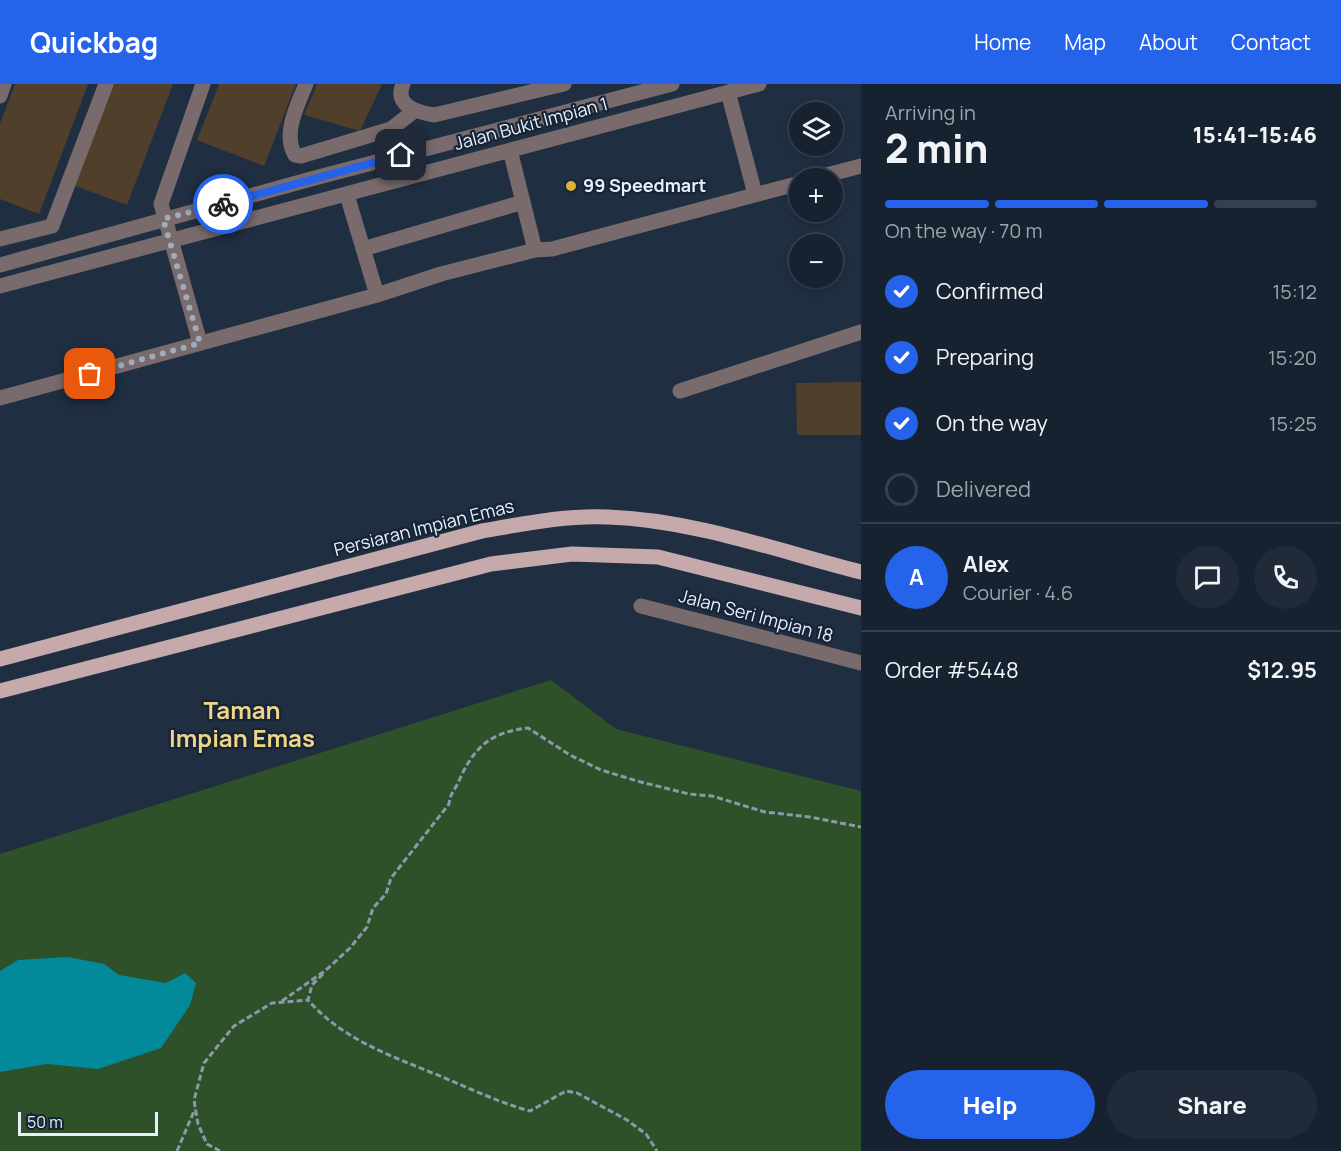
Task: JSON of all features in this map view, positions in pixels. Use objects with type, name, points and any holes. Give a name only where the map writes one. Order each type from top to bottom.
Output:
[{"type":"main road","name":"Persiaran Impian Emas","points":[[0,659],[482,531],[555,519],[607,516],[665,522],[861,572]]},
{"type":"main road","points":[[0,691],[491,564],[572,554],[658,557],[861,608]]},
{"type":"street","points":[[0,96],[4,84]]},
{"type":"street","points":[[0,239],[52,226],[106,84]]},
{"type":"street","points":[[200,343],[160,204],[204,84]]},
{"type":"street","points":[[306,84],[292,120],[290,147],[295,154],[301,156],[391,129],[414,111]]},
{"type":"street","points":[[403,84],[400,91],[405,104],[414,111],[434,115],[564,84]]},
{"type":"street","name":"Jalan Bukit Impian 1","points":[[0,265],[163,219],[672,84]]},
{"type":"street","name":"Jalan Bukit Impian 1","points":[[0,286],[759,84]]},
{"type":"street","points":[[728,92],[755,194]]},
{"type":"street","points":[[510,150],[535,250]]},
{"type":"street","points":[[843,171],[861,166]]},
{"type":"street","points":[[0,398],[377,295],[441,274],[535,250],[552,249],[789,186]]},
{"type":"street","points":[[347,195],[377,295]]},
{"type":"street","points":[[363,249],[523,202]]},
{"type":"street","points":[[680,391],[861,332]]},
{"type":"street","name":"Jalan Seri Impian 18","points":[[641,606],[861,663]]},
{"type":"path","points":[[308,1000],[312,985],[367,927],[373,908],[386,894],[391,879],[449,804],[450,793],[458,783],[460,772],[487,740],[509,730],[528,728],[570,755],[602,770],[637,781],[712,796],[765,812],[810,817],[861,827]]},
{"type":"path","points":[[282,1001],[326,970]]},
{"type":"path","points":[[220,1151],[207,1144],[198,1124],[195,1108],[197,1083],[204,1063],[234,1026],[272,1004],[282,1001],[308,1000],[336,1025],[374,1050],[504,1103],[531,1111],[566,1091],[577,1093],[627,1119],[646,1134],[657,1151]]},
{"type":"path","points":[[177,1151],[195,1108]]},
{"type":"green space","points":[[551,680],[616,729],[861,791],[861,1151],[0,1151],[0,854]]},
{"type":"water","points":[[68,957],[104,964],[119,975],[166,983],[185,973],[196,983],[190,1005],[161,1048],[98,1069],[47,1064],[0,1072],[0,971],[18,960]]},
{"type":"building","points":[[15,84],[88,84],[39,214],[0,199],[0,124]]},
{"type":"building","points":[[109,84],[173,84],[127,205],[70,184]]},
{"type":"building","points":[[219,84],[296,84],[264,166],[197,140]]},
{"type":"building","points":[[317,84],[382,84],[360,131],[304,115]]},
{"type":"building","points":[[861,382],[861,435],[797,435],[796,383]]},
{"type":"way so far","points":[[90,374],[200,343],[163,219],[223,204]]},
{"type":"place","name":"99 Speedmart","points":[[571,186]]},
{"type":"district","name":"Taman Impian Emas","points":[[242,725]]},
{"type":"route","points":[[223,204],[401,155]]}]
